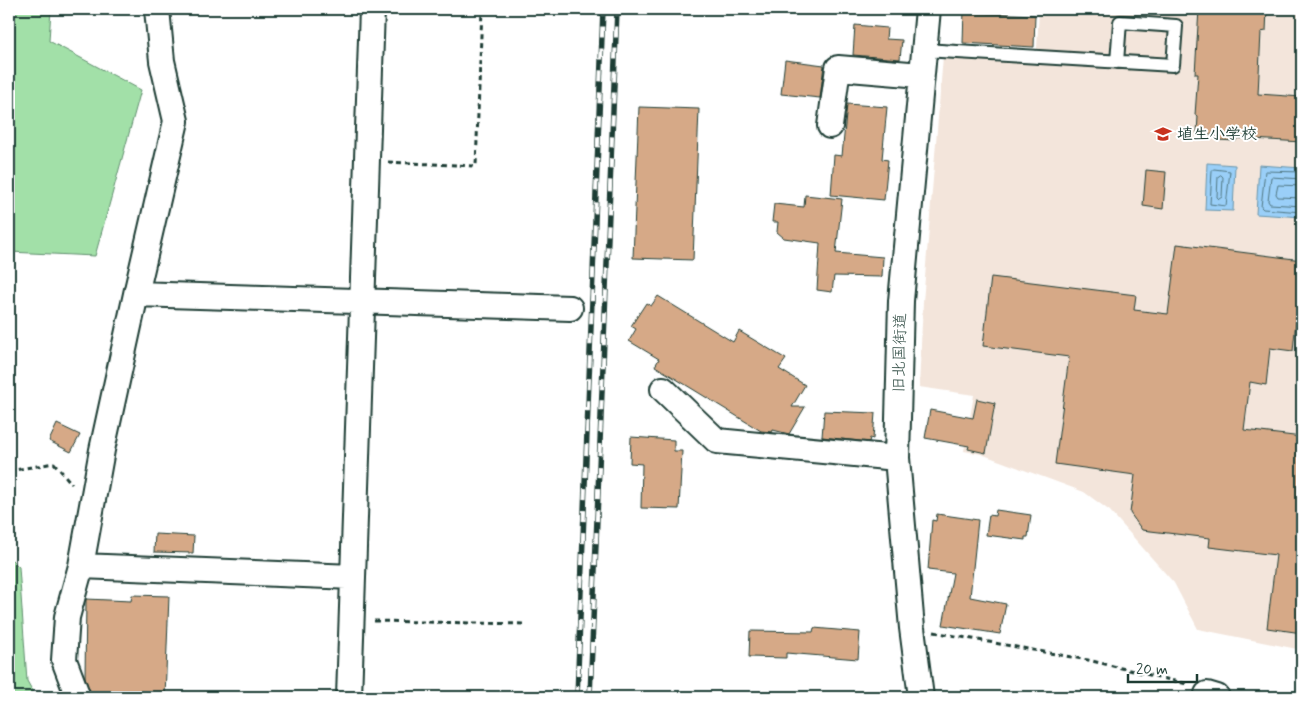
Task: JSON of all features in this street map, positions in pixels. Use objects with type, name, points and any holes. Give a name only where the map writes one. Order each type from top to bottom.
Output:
[{"type":"street","points":[[78,697],[64,660],[67,617],[81,566],[102,450],[176,121],[162,61],[157,9]]},
{"type":"street","points":[[349,697],[372,9]]},
{"type":"street","name":"旧北国街道","points":[[921,697],[912,628],[898,458],[901,301],[928,9]]},
{"type":"street","points":[[830,126],[838,68],[922,75]]},
{"type":"street","points":[[136,294],[570,308]]},
{"type":"street","points":[[663,390],[717,441],[898,458]]},
{"type":"street","points":[[81,566],[353,576]]},
{"type":"lane","points":[[924,50],[1173,66],[1176,26],[1120,22],[1117,62]]},
{"type":"path","points":[[368,161],[476,166],[482,9]]},
{"type":"path","points":[[9,471],[54,463],[72,483],[71,492]]},
{"type":"path","points":[[351,621],[525,624]]},
{"type":"path","points":[[912,628],[1088,660],[1198,687],[1212,696]]},
{"type":"shaded area","points":[[1039,9],[1302,9],[1302,650],[1198,629],[1174,583],[1110,511],[1084,492],[981,454],[964,451],[974,395],[919,387],[923,302],[944,44],[1037,49]]},
{"type":"green space","points":[[9,9],[51,9],[49,41],[141,90],[95,256],[9,252]]},
{"type":"green space","points":[[9,557],[19,567],[27,681],[36,697],[9,697]]},
{"type":"water","points":[[1207,163],[1235,165],[1233,211],[1205,210]]},
{"type":"water","points":[[1259,165],[1302,168],[1302,217],[1256,214]]},
{"type":"building","points":[[964,9],[987,10],[987,13],[1035,15],[1034,47],[963,43]]},
{"type":"building","points":[[1199,9],[1267,9],[1266,31],[1261,32],[1258,94],[1302,97],[1302,142],[1236,138],[1236,141],[1217,140],[1217,135],[1197,134],[1198,116],[1195,115],[1198,74],[1195,74]]},
{"type":"building","points":[[855,25],[887,28],[886,39],[902,40],[900,59],[853,55]]},
{"type":"building","points":[[785,60],[824,65],[820,98],[781,94]]},
{"type":"building","points":[[847,104],[887,107],[882,159],[888,160],[884,200],[831,195],[834,155],[842,156]]},
{"type":"building","points":[[639,107],[699,109],[693,260],[633,258]]},
{"type":"building","points":[[1146,170],[1166,172],[1163,209],[1143,206]]},
{"type":"building","points":[[805,195],[842,199],[836,253],[883,257],[882,277],[834,276],[832,292],[817,290],[820,243],[784,238],[777,232],[778,222],[772,222],[774,204],[804,207]]},
{"type":"building","points":[[1177,244],[1302,260],[1293,351],[1270,348],[1266,385],[1250,382],[1244,430],[1302,437],[1302,633],[1267,628],[1276,555],[1209,547],[1210,538],[1142,530],[1130,513],[1135,475],[1055,464],[1069,357],[983,346],[991,277],[1136,295],[1134,310],[1168,314]]},
{"type":"building","points":[[658,296],[733,342],[739,331],[786,359],[779,369],[805,385],[792,407],[805,407],[789,434],[773,430],[772,432],[761,431],[655,366],[659,359],[629,341],[636,329],[631,326],[646,303],[651,306]]},
{"type":"building","points":[[977,399],[995,403],[986,453],[968,449],[969,446],[925,438],[930,410],[973,418]]},
{"type":"building","points":[[824,411],[875,413],[873,439],[870,438],[869,442],[822,437]]},
{"type":"building","points":[[57,424],[80,435],[71,452],[49,441]]},
{"type":"building","points":[[631,437],[674,440],[674,451],[682,451],[679,509],[641,508],[642,464],[630,463]]},
{"type":"building","points":[[996,510],[1031,515],[1028,537],[1025,537],[1025,540],[986,535],[989,515],[995,516]]},
{"type":"building","points":[[937,514],[978,520],[970,597],[1006,604],[1000,634],[943,625],[953,573],[928,570],[932,520],[936,521]]},
{"type":"building","points":[[155,534],[194,536],[193,553],[154,552]]},
{"type":"building","points":[[132,595],[169,596],[165,697],[91,697],[85,677],[86,599],[131,601]]},
{"type":"building","points":[[814,628],[860,632],[858,659],[786,653],[786,658],[749,657],[750,631],[813,632]]},
{"type":"railway","points":[[577,697],[603,9]]},
{"type":"railway","points":[[590,697],[617,9]]},
{"type":"place","name":"埴生小学校","points":[[1163,134]]}]
